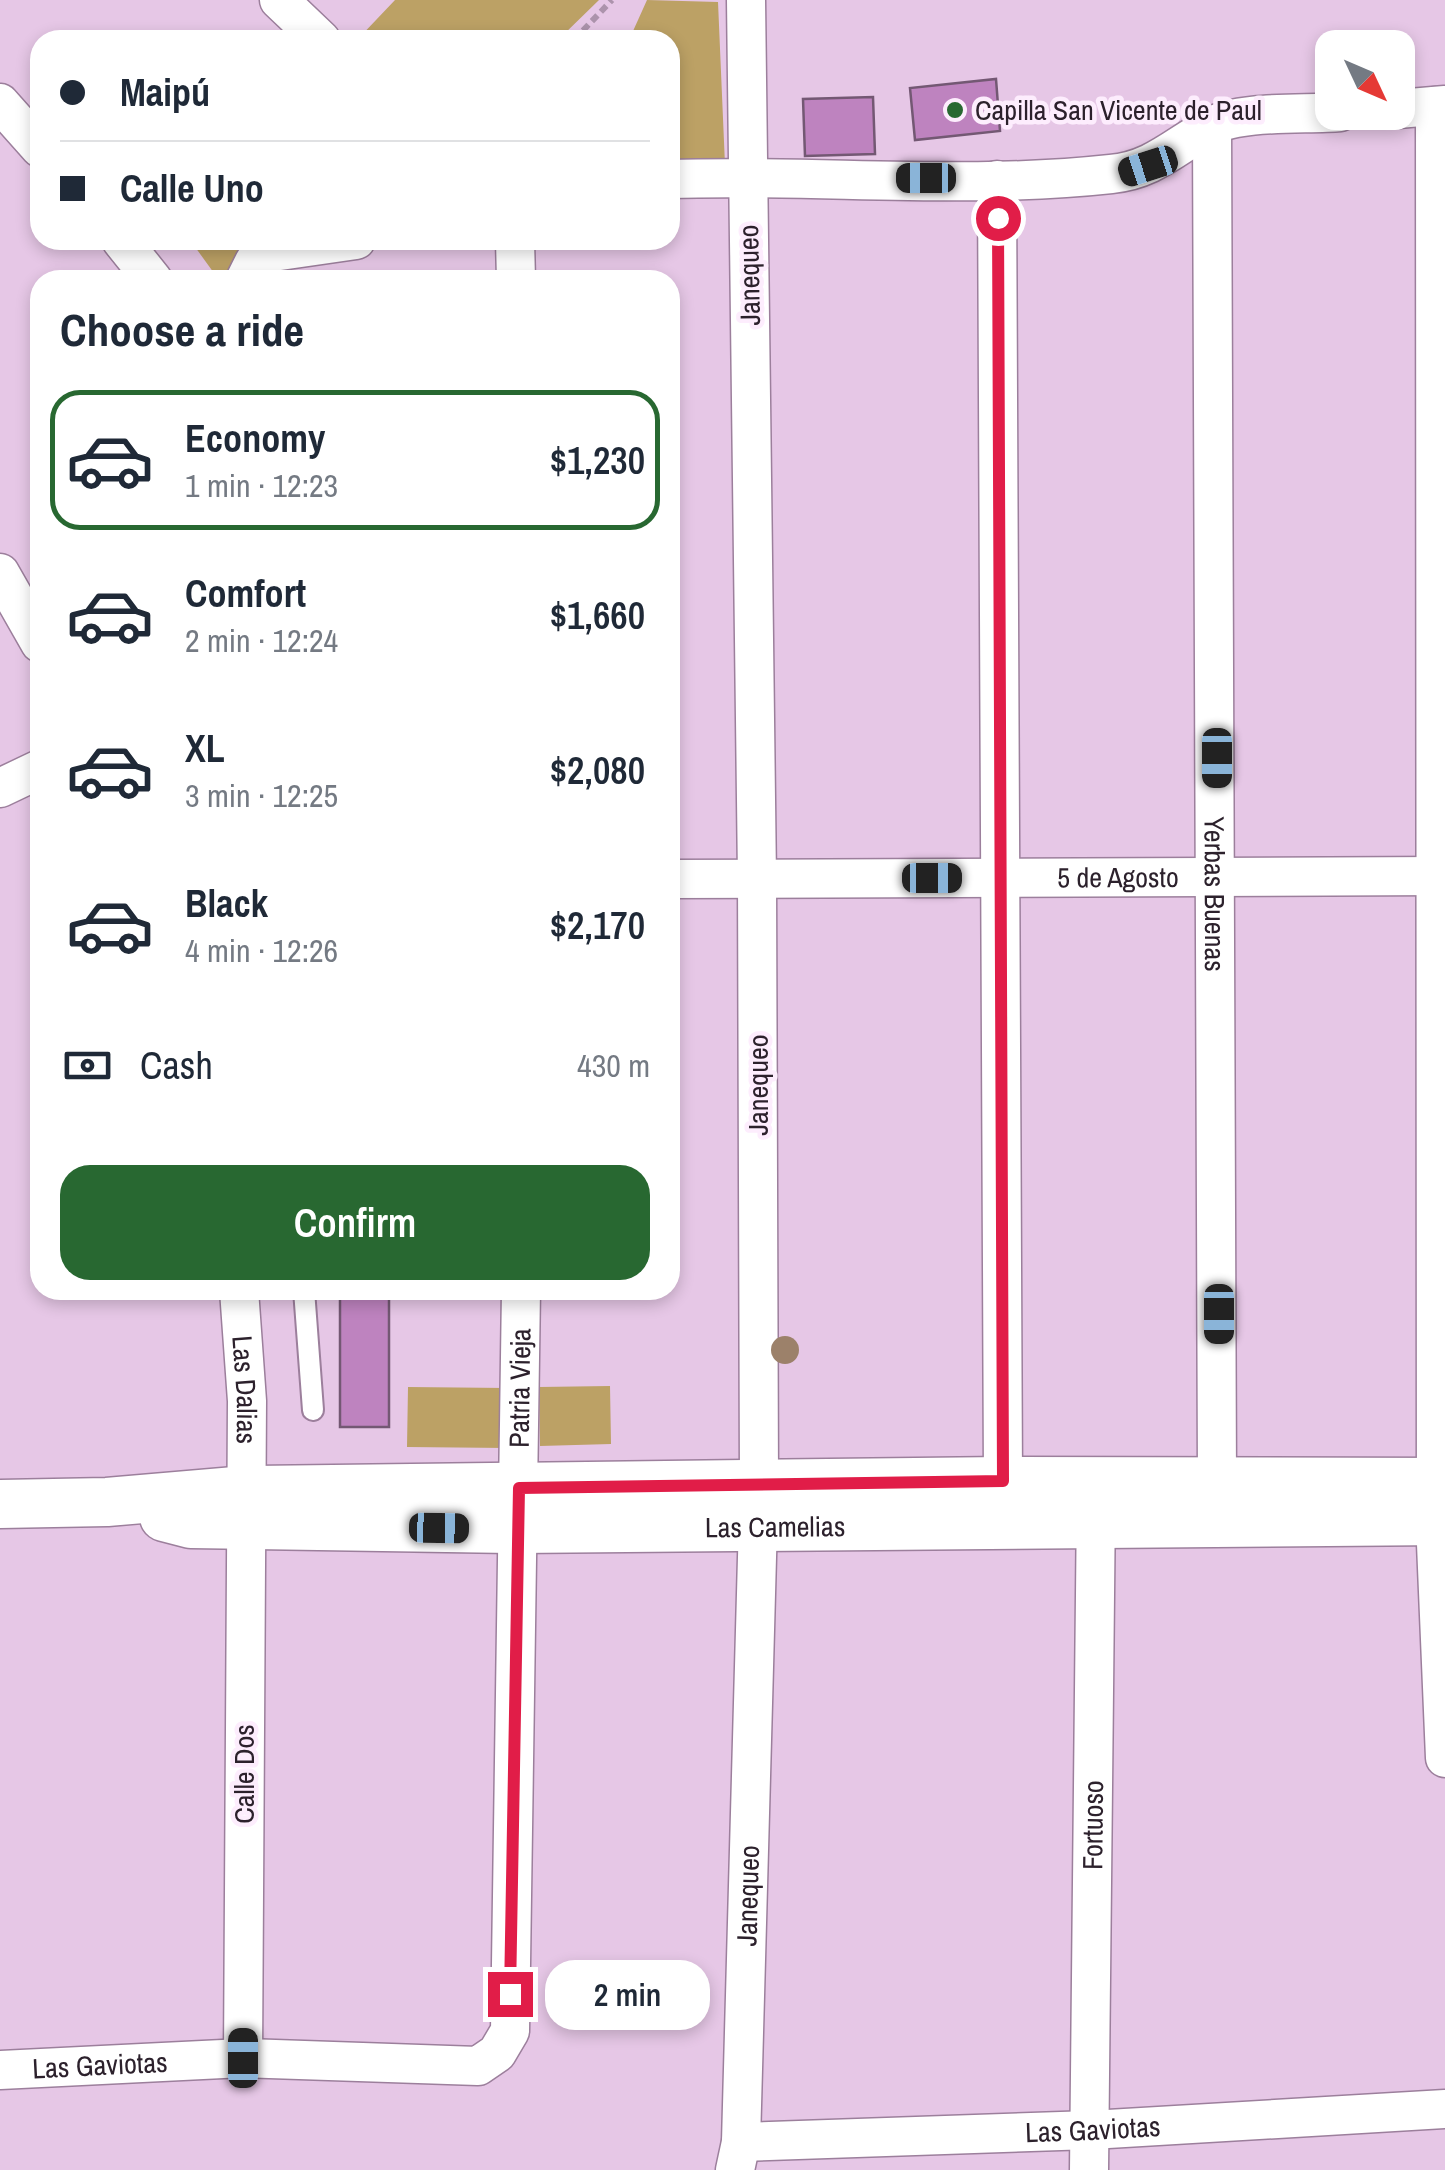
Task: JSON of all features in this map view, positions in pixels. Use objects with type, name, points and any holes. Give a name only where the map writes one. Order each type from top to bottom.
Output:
[{"type":"street","points":[[279,0],[310,30]]},
{"type":"street","name":"Janequeo","points":[[738,2156],[758,1505],[758,879],[746,0]]},
{"type":"street","points":[[0,103],[30,137]]},
{"type":"street","points":[[1415,108],[1440,106],[1440,1502],[1445,1758]]},
{"type":"street","points":[[680,179],[997,180],[1128,172],[1170,156],[1212,126],[1230,120],[1315,114]]},
{"type":"street","name":"Yerbas Buenas","points":[[1212,126],[1218,877],[1217,1482]]},
{"type":"street","points":[[997,180],[1003,1481]]},
{"type":"street","points":[[129,250],[145,270]]},
{"type":"street","points":[[250,270],[266,253],[287,250]]},
{"type":"street","points":[[0,573],[30,626]]},
{"type":"street","points":[[0,788],[30,773]]},
{"type":"street","name":"5 de Agosto","points":[[680,880],[1442,876]]},
{"type":"street","name":"Las Dalias","points":[[240,1300],[248,1401],[246,1508]]},
{"type":"street","name":"Patria Vieja","points":[[497,2054],[510,2031],[521,1300]]},
{"type":"street","name":"Las Camelias","points":[[758,1505],[1003,1481],[1096,1504],[1217,1482],[1440,1502]]},
{"type":"street","name":"Las Camelias","points":[[0,1504],[107,1502],[192,1524],[246,1508],[1440,1502]]},
{"type":"street","name":"Fortuoso","points":[[1090,2170],[1096,1504]]},
{"type":"street","name":"Calle Dos","points":[[243,2058],[246,1508]]},
{"type":"street","name":"Las Gaviotas","points":[[0,2070],[243,2058],[478,2066],[497,2054]]},
{"type":"street","name":"Las Gaviotas","points":[[738,2156],[1445,2109]]},
{"type":"lane","points":[[305,1300],[314,1410]]},
{"type":"path","points":[[584,30],[612,0]]},
{"type":"shaded area","points":[[395,0],[599,0],[568,30],[366,30]]},
{"type":"shaded area","points":[[647,0],[718,2],[725,165],[680,165],[680,30],[634,30]]},
{"type":"shaded area","points":[[197,250],[267,250],[241,270],[212,270]]},
{"type":"shaded area","points":[[610,1386],[611,1444],[540,1446],[539,1387]]},
{"type":"shaded area","points":[[408,1387],[507,1388],[507,1448],[407,1447]]},
{"type":"building","name":"Capilla San Vicente de Paul","points":[[996,79],[1000,131],[915,140],[910,88]]},
{"type":"building","points":[[873,97],[875,154],[805,156],[803,99]]},
{"type":"building","points":[[340,1300],[389,1300],[389,1427],[340,1427]]},
{"type":"place","name":"Capilla San Vicente de Paul","points":[[955,110]]},
{"type":"route","points":[[510,1994],[519,1488],[1003,1481],[998,218]]}]
